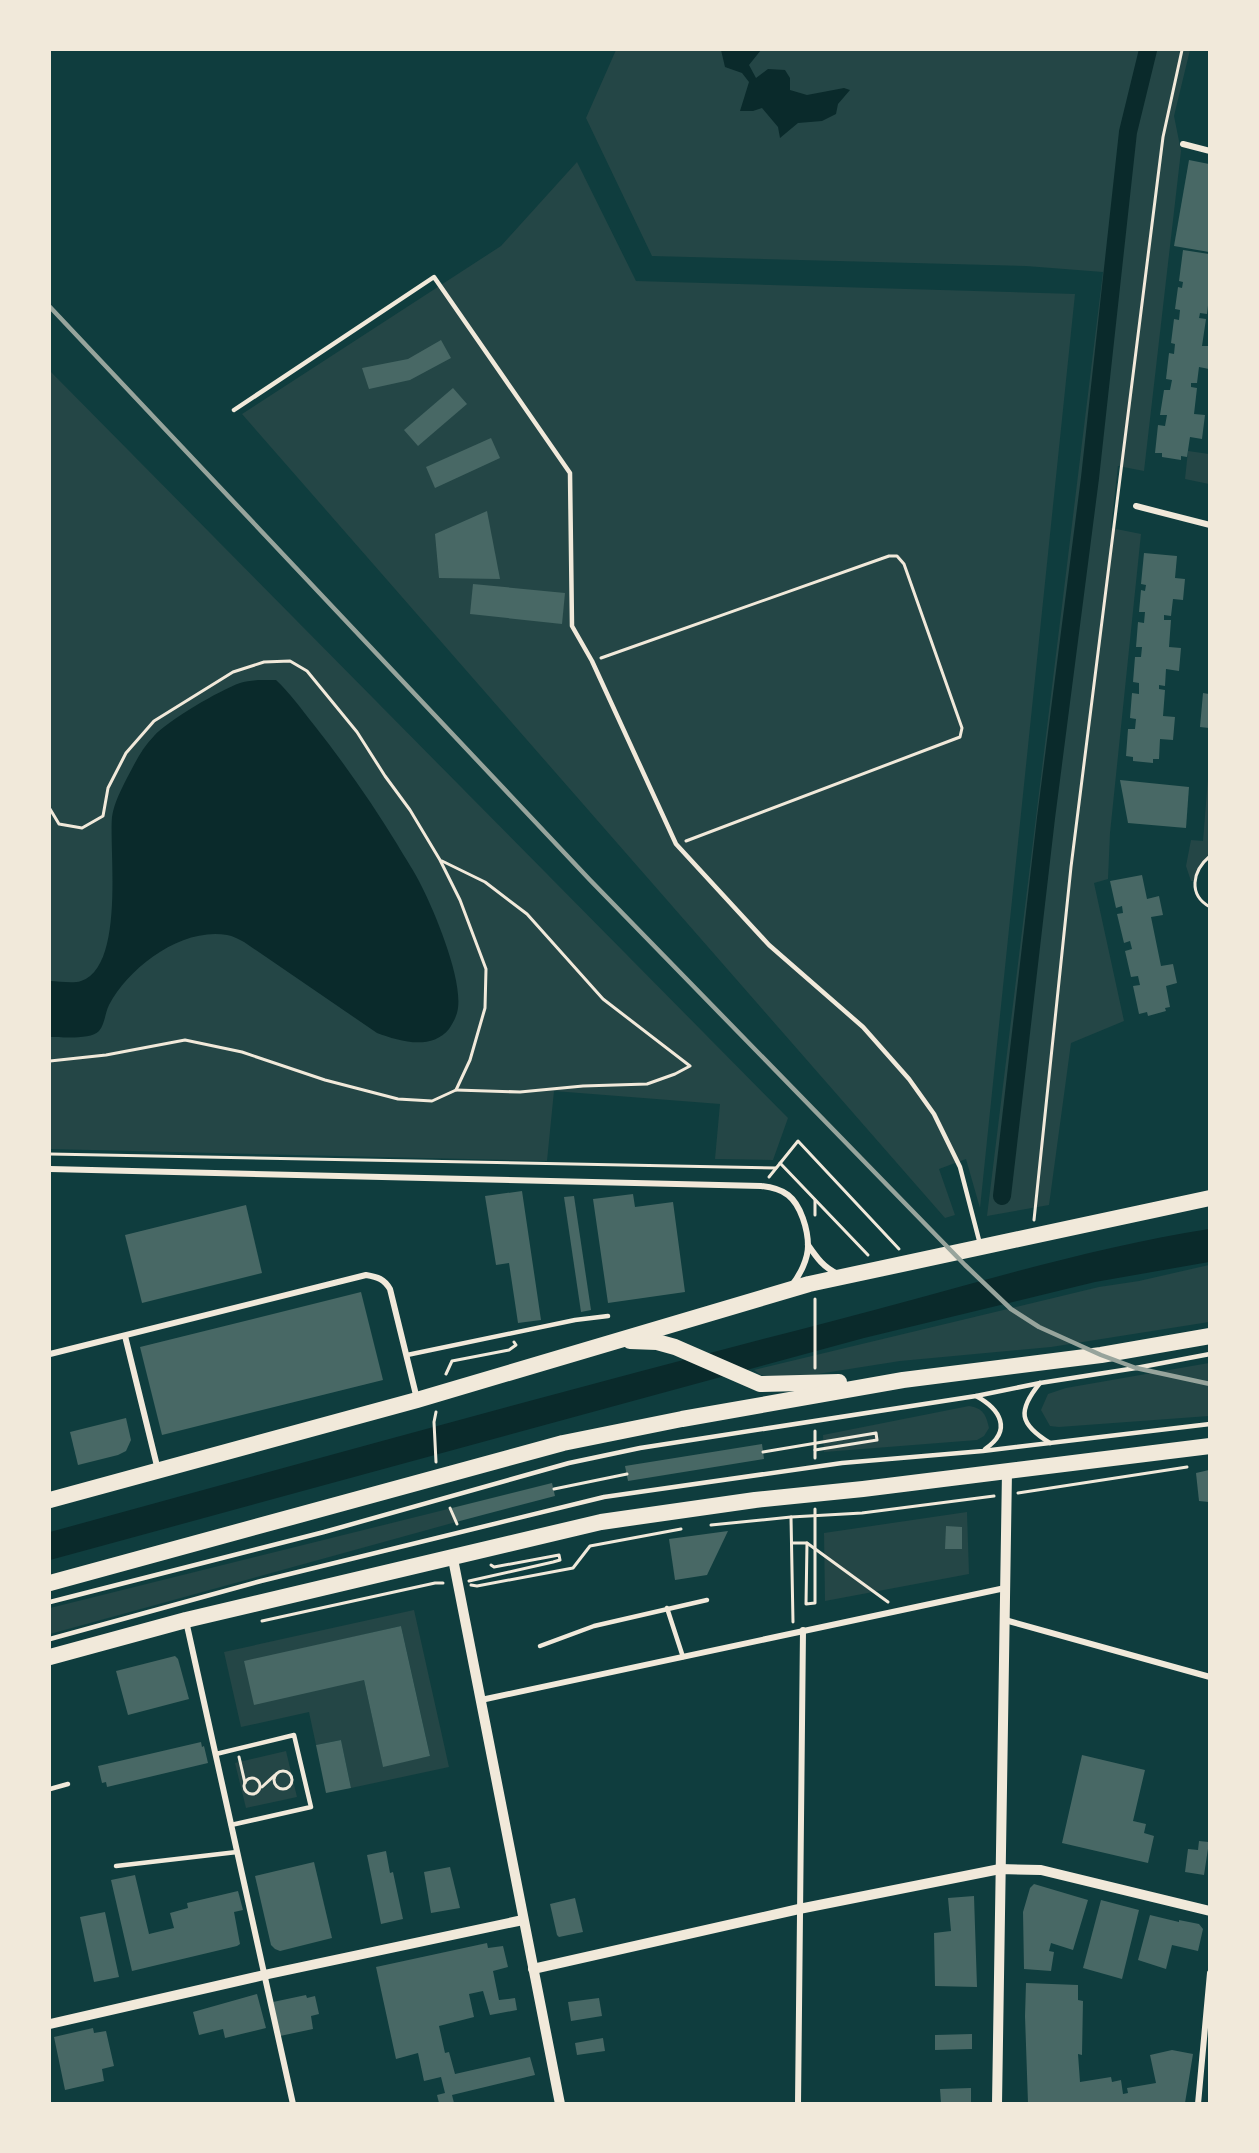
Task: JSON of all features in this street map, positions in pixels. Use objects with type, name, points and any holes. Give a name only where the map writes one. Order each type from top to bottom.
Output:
[{"type":"highway","points":[[50,1500],[417,1400],[788,1290],[1209,1198]]},
{"type":"highway","points":[[50,1583],[563,1443],[682,1419],[903,1380],[1101,1355],[1209,1336]]},
{"type":"highway","points":[[614,1341],[657,1342],[675,1347],[760,1384],[903,1380]]},
{"type":"highway","points":[[50,1657],[186,1620],[453,1559],[601,1522],[790,1496],[1209,1446]]},
{"type":"street","points":[[1184,144],[1209,151]]},
{"type":"street","points":[[1136,506],[1209,525]]},
{"type":"street","points":[[50,1169],[761,1186],[788,1194],[802,1215],[808,1245],[801,1271],[788,1290]]},
{"type":"street","points":[[808,1245],[825,1266],[844,1276]]},
{"type":"street","points":[[50,1354],[366,1275],[378,1277],[386,1282],[390,1289],[417,1400]]},
{"type":"street","points":[[125,1336],[158,1470]]},
{"type":"street","points":[[997,2103],[1007,1471]]},
{"type":"street","points":[[453,1559],[560,2103]]},
{"type":"street","points":[[481,1700],[1005,1588]]},
{"type":"street","points":[[186,1620],[294,2103]]},
{"type":"street","points":[[1005,1620],[1209,1677]]},
{"type":"street","points":[[798,2103],[803,1630]]},
{"type":"street","points":[[533,1969],[799,1909],[1000,1869],[1041,1870],[1209,1911]]},
{"type":"street","points":[[50,2024],[264,1975],[523,1920]]},
{"type":"street","points":[[1198,2103],[1209,1974]]},
{"type":"lane","points":[[234,410],[434,277],[570,473],[572,626],[592,661],[676,844],[769,945],[863,1027],[909,1079],[934,1114],[960,1167],[981,1247]]},
{"type":"lane","points":[[407,1355],[552,1324],[608,1316]]},
{"type":"lane","points":[[50,1602],[324,1532],[569,1463],[640,1448],[976,1396],[1209,1354]]},
{"type":"lane","points":[[1040,1383],[1029,1396],[1024,1407],[1028,1426],[1035,1434],[1050,1443]]},
{"type":"lane","points":[[976,1396],[997,1411],[1001,1420],[1000,1432],[995,1443],[983,1451]]},
{"type":"lane","points":[[50,1639],[261,1581],[604,1497],[843,1463],[983,1451],[1209,1424]]},
{"type":"lane","points":[[540,1646],[594,1626],[707,1600]]},
{"type":"lane","points":[[667,1608],[683,1657]]},
{"type":"lane","points":[[216,1754],[294,1735],[308,1793],[310,1806],[231,1825]]},
{"type":"lane","points":[[50,1789],[68,1784]]},
{"type":"lane","points":[[116,1866],[237,1852]]},
{"type":"path","points":[[1034,1223],[1071,867],[1160,160],[1182,50]]},
{"type":"path","points":[[592,661],[889,556],[897,556],[904,564],[962,728],[960,737],[676,844]]},
{"type":"path","points":[[50,809],[59,824],[82,828],[103,816],[108,788],[126,753],[154,720],[233,672],[264,662],[290,661],[307,671],[357,732],[441,860],[460,900],[486,969],[485,1008],[470,1060],[456,1090]]},
{"type":"path","points":[[1209,856],[1200,865],[1194,880],[1194,890],[1199,899],[1209,907]]},
{"type":"path","points":[[50,1061],[106,1055],[184,1040],[242,1052],[325,1080],[398,1099],[432,1101],[456,1090],[520,1092],[583,1086],[647,1084],[690,1066],[603,999],[527,914],[485,882],[441,860]]},
{"type":"path","points":[[761,1186],[798,1141],[899,1250]]},
{"type":"path","points":[[50,1154],[776,1168]]},
{"type":"path","points":[[780,1163],[869,1256]]},
{"type":"path","points":[[763,1452],[876,1433],[877,1440],[815,1450]]},
{"type":"path","points":[[709,1525],[862,1513],[1007,1495],[1188,1467]]},
{"type":"path","points":[[554,1490],[627,1474]]},
{"type":"path","points":[[790,1496],[793,1633]]},
{"type":"path","points":[[258,1622],[435,1583],[477,1586],[573,1568],[590,1546],[687,1528]]},
{"type":"path","points":[[792,1543],[807,1543],[899,1610]]},
{"type":"path","points":[[807,1543],[806,1604],[815,1603]]},
{"type":"path","points":[[458,1583],[560,1560],[559,1555],[494,1567]]},
{"type":"path","points":[[261,1788],[259,1781],[254,1778],[249,1779],[244,1785],[245,1791],[250,1794],[258,1793],[261,1788],[276,1774],[281,1771],[289,1773],[291,1780],[289,1786],[278,1787],[275,1782],[276,1774]]},
{"type":"shaded area","points":[[616,50],[1190,50],[1174,116],[1181,151],[1144,471],[1118,466],[1111,528],[1141,534],[1110,833],[1108,879],[1094,883],[1124,1021],[1071,1043],[1049,1205],[987,1216],[1103,272],[1026,266],[652,256],[586,118]]},
{"type":"shaded area","points":[[721,50],[761,50],[749,65],[756,78],[768,69],[785,70],[790,78],[790,90],[807,95],[844,88],[850,90],[838,104],[836,114],[822,121],[798,123],[780,138],[778,127],[762,108],[740,111],[749,82],[742,73],[725,67]]},
{"type":"shaded area","points":[[577,162],[636,281],[1075,294],[980,1208],[966,1159],[939,1169],[955,1215],[945,1218],[242,414],[501,246]]},
{"type":"shaded area","points":[[50,371],[788,1118],[773,1160],[715,1159],[720,1104],[554,1091],[547,1161],[50,1149]]},
{"type":"shaded area","points":[[1188,451],[1209,454],[1209,484],[1185,479]]},
{"type":"shaded area","points":[[276,680],[296,702],[357,783],[416,876],[441,930],[456,980],[458,1008],[452,1024],[442,1036],[424,1042],[405,1041],[377,1033],[244,942],[229,935],[210,934],[192,937],[175,944],[143,964],[118,991],[109,1005],[101,1028],[95,1034],[50,1037],[50,981],[81,981],[95,971],[104,954],[112,906],[112,817],[118,797],[139,756],[154,736],[182,714],[242,682]]},
{"type":"shaded area","points":[[1209,766],[1209,856],[1200,865],[1194,881],[1191,881],[1186,866],[1191,840],[1203,841]]},
{"type":"shaded area","points":[[1209,1229],[1209,1262],[1095,1282],[864,1338],[50,1560],[50,1532],[1018,1271],[1113,1247]]},
{"type":"shaded area","points":[[1209,1265],[1209,1322],[1051,1347],[900,1361],[805,1376],[782,1378],[761,1375],[754,1370],[1099,1287],[1139,1281]]},
{"type":"shaded area","points":[[1209,1363],[1209,1416],[1059,1427],[1050,1426],[1041,1410],[1048,1394],[1066,1388]]},
{"type":"shaded area","points":[[969,1406],[978,1408],[987,1419],[989,1428],[984,1436],[977,1440],[824,1452],[823,1435]]},
{"type":"shaded area","points":[[452,1508],[456,1522],[50,1634],[50,1608]]},
{"type":"shaded area","points":[[967,1512],[969,1574],[825,1601],[824,1533]]},
{"type":"shaded area","points":[[414,1610],[449,1767],[351,1788],[341,1740],[316,1745],[309,1712],[241,1727],[224,1652]],"holes":[[[401,1626],[430,1756],[383,1766],[364,1680],[244,1662]]]},
{"type":"shaded area","points":[[286,1751],[297,1797],[246,1808],[235,1763]]},
{"type":"building","points":[[1189,160],[1209,164],[1209,252],[1174,246]]},
{"type":"building","points":[[1183,250],[1209,254],[1207,314],[1200,313],[1199,318],[1206,319],[1202,346],[1209,346],[1209,369],[1199,367],[1197,383],[1191,383],[1191,387],[1197,388],[1194,414],[1205,415],[1202,439],[1190,437],[1187,457],[1181,456],[1181,460],[1162,457],[1162,453],[1155,453],[1158,425],[1165,426],[1167,415],[1160,415],[1164,390],[1170,390],[1172,380],[1166,379],[1169,353],[1174,354],[1175,344],[1171,343],[1174,319],[1179,320],[1180,310],[1175,309],[1178,287],[1182,288],[1183,282],[1179,281]]},
{"type":"building","points":[[441,340],[451,358],[410,380],[369,389],[362,368],[408,359]]},
{"type":"building","points":[[453,388],[467,404],[418,446],[404,430]]},
{"type":"building","points":[[491,438],[500,458],[435,488],[426,467]]},
{"type":"building","points":[[487,511],[500,579],[439,578],[435,534]]},
{"type":"building","points":[[1144,553],[1177,556],[1175,578],[1185,579],[1183,600],[1173,599],[1171,616],[1164,615],[1164,620],[1171,620],[1169,647],[1181,648],[1179,671],[1166,669],[1165,686],[1159,685],[1159,689],[1165,690],[1163,716],[1175,717],[1173,740],[1160,739],[1159,759],[1153,759],[1153,763],[1133,761],[1133,757],[1126,756],[1128,729],[1135,729],[1136,719],[1130,718],[1132,693],[1139,694],[1139,683],[1133,682],[1135,657],[1141,657],[1142,647],[1136,647],[1138,622],[1144,623],[1145,612],[1139,612],[1141,590],[1145,591],[1146,585],[1141,584]]},
{"type":"building","points":[[473,584],[565,593],[562,624],[470,614]]},
{"type":"building","points":[[1203,693],[1209,694],[1209,728],[1200,727]]},
{"type":"building","points":[[1120,780],[1189,787],[1186,828],[1128,823]]},
{"type":"building","points":[[1142,875],[1147,899],[1159,896],[1163,915],[1151,917],[1161,966],[1173,964],[1177,983],[1166,986],[1170,1007],[1165,1008],[1166,1011],[1148,1016],[1147,1012],[1139,1014],[1133,986],[1140,985],[1138,976],[1131,977],[1125,951],[1132,949],[1130,941],[1124,943],[1117,914],[1123,913],[1122,906],[1116,908],[1110,881]]},
{"type":"building","points":[[522,1191],[541,1320],[518,1323],[509,1263],[496,1265],[485,1196]]},
{"type":"building","points":[[633,1194],[635,1207],[673,1202],[685,1292],[608,1303],[593,1199]]},
{"type":"building","points":[[574,1196],[591,1310],[581,1312],[564,1197]]},
{"type":"building","points":[[246,1205],[262,1273],[142,1303],[125,1235]]},
{"type":"building","points":[[361,1292],[383,1380],[162,1435],[140,1347]]},
{"type":"building","points":[[126,1418],[131,1440],[126,1451],[78,1465],[70,1432]]},
{"type":"building","points":[[762,1444],[764,1459],[628,1481],[625,1466]]},
{"type":"building","points":[[1209,1470],[1209,1502],[1199,1501],[1196,1473]]},
{"type":"building","points":[[552,1483],[555,1496],[456,1522],[452,1508]]},
{"type":"building","points":[[946,1526],[962,1527],[962,1549],[945,1549]]},
{"type":"building","points":[[728,1531],[707,1575],[675,1580],[669,1539]]},
{"type":"building","points":[[401,1626],[430,1756],[383,1767],[364,1680],[254,1705],[244,1661]]},
{"type":"building","points":[[175,1656],[178,1659],[189,1699],[128,1715],[116,1671]]},
{"type":"building","points":[[341,1740],[351,1788],[326,1793],[316,1745]]},
{"type":"building","points":[[201,1742],[208,1763],[107,1787],[106,1782],[102,1783],[98,1766]]},
{"type":"building","points":[[1082,1755],[1145,1770],[1133,1821],[1146,1824],[1144,1833],[1154,1836],[1148,1863],[1062,1843]]},
{"type":"building","points":[[1199,1841],[1209,1842],[1204,1875],[1185,1872],[1188,1849],[1198,1850]]},
{"type":"building","points":[[386,1851],[403,1919],[381,1924],[367,1855]]},
{"type":"building","points":[[314,1862],[332,1938],[280,1951],[275,1949],[271,1945],[255,1876]]},
{"type":"building","points":[[450,1867],[460,1908],[431,1913],[424,1872]]},
{"type":"building","points":[[135,1875],[149,1934],[174,1928],[170,1913],[188,1908],[187,1903],[238,1891],[243,1910],[234,1912],[240,1944],[132,1971],[111,1880]]},
{"type":"building","points":[[1034,1884],[1088,1900],[1073,1950],[1051,1943],[1049,1951],[1054,1952],[1051,1971],[1024,1969],[1023,1912],[1030,1888]]},
{"type":"building","points":[[974,1896],[977,1987],[935,1986],[934,1933],[951,1931],[948,1898]]},
{"type":"building","points":[[575,1898],[583,1932],[559,1937],[550,1904]]},
{"type":"building","points":[[1101,1900],[1139,1910],[1122,1979],[1083,1968]]},
{"type":"building","points":[[105,1912],[119,1977],[94,1982],[80,1917]]},
{"type":"building","points":[[1150,1915],[1199,1924],[1203,1929],[1198,1951],[1172,1945],[1166,1969],[1138,1960]]},
{"type":"building","points":[[487,1943],[488,1948],[503,1946],[508,1967],[493,1971],[499,2000],[515,1998],[517,2010],[490,2015],[483,1991],[469,1994],[474,2017],[439,2026],[445,2053],[449,2052],[455,2074],[530,2057],[535,2075],[452,2095],[454,2103],[439,2103],[437,2095],[445,2093],[441,2077],[424,2081],[418,2053],[396,2059],[376,1967]]},
{"type":"building","points":[[1026,1983],[1078,1985],[1078,2000],[1083,2001],[1082,2055],[1078,2054],[1080,2082],[1111,2077],[1112,2082],[1121,2080],[1123,2094],[1128,2093],[1127,2088],[1156,2083],[1150,2055],[1172,2050],[1193,2054],[1185,2103],[1028,2103]]},
{"type":"building","points":[[257,1994],[266,2028],[225,2038],[223,2029],[199,2035],[193,2012]]},
{"type":"building","points":[[306,1995],[307,1998],[315,1996],[319,2014],[311,2016],[313,2029],[280,2036],[273,2002]]},
{"type":"building","points":[[599,1998],[602,2016],[571,2021],[568,2002]]},
{"type":"building","points":[[93,2028],[94,2033],[106,2031],[114,2066],[102,2069],[104,2081],[65,2090],[54,2037]]},
{"type":"building","points":[[972,2034],[972,2049],[935,2050],[935,2035]]},
{"type":"building","points":[[603,2038],[605,2051],[577,2055],[575,2043]]},
{"type":"building","points":[[971,2088],[971,2103],[941,2103],[940,2089]]},
{"type":"waterway","points":[[1002,1196],[1046,818],[1090,478],[1128,132],[1148,50]]},
{"type":"railway","points":[[50,307],[590,880],[965,1265],[1011,1309],[1039,1327],[1101,1355],[1136,1368],[1210,1384]]}]
